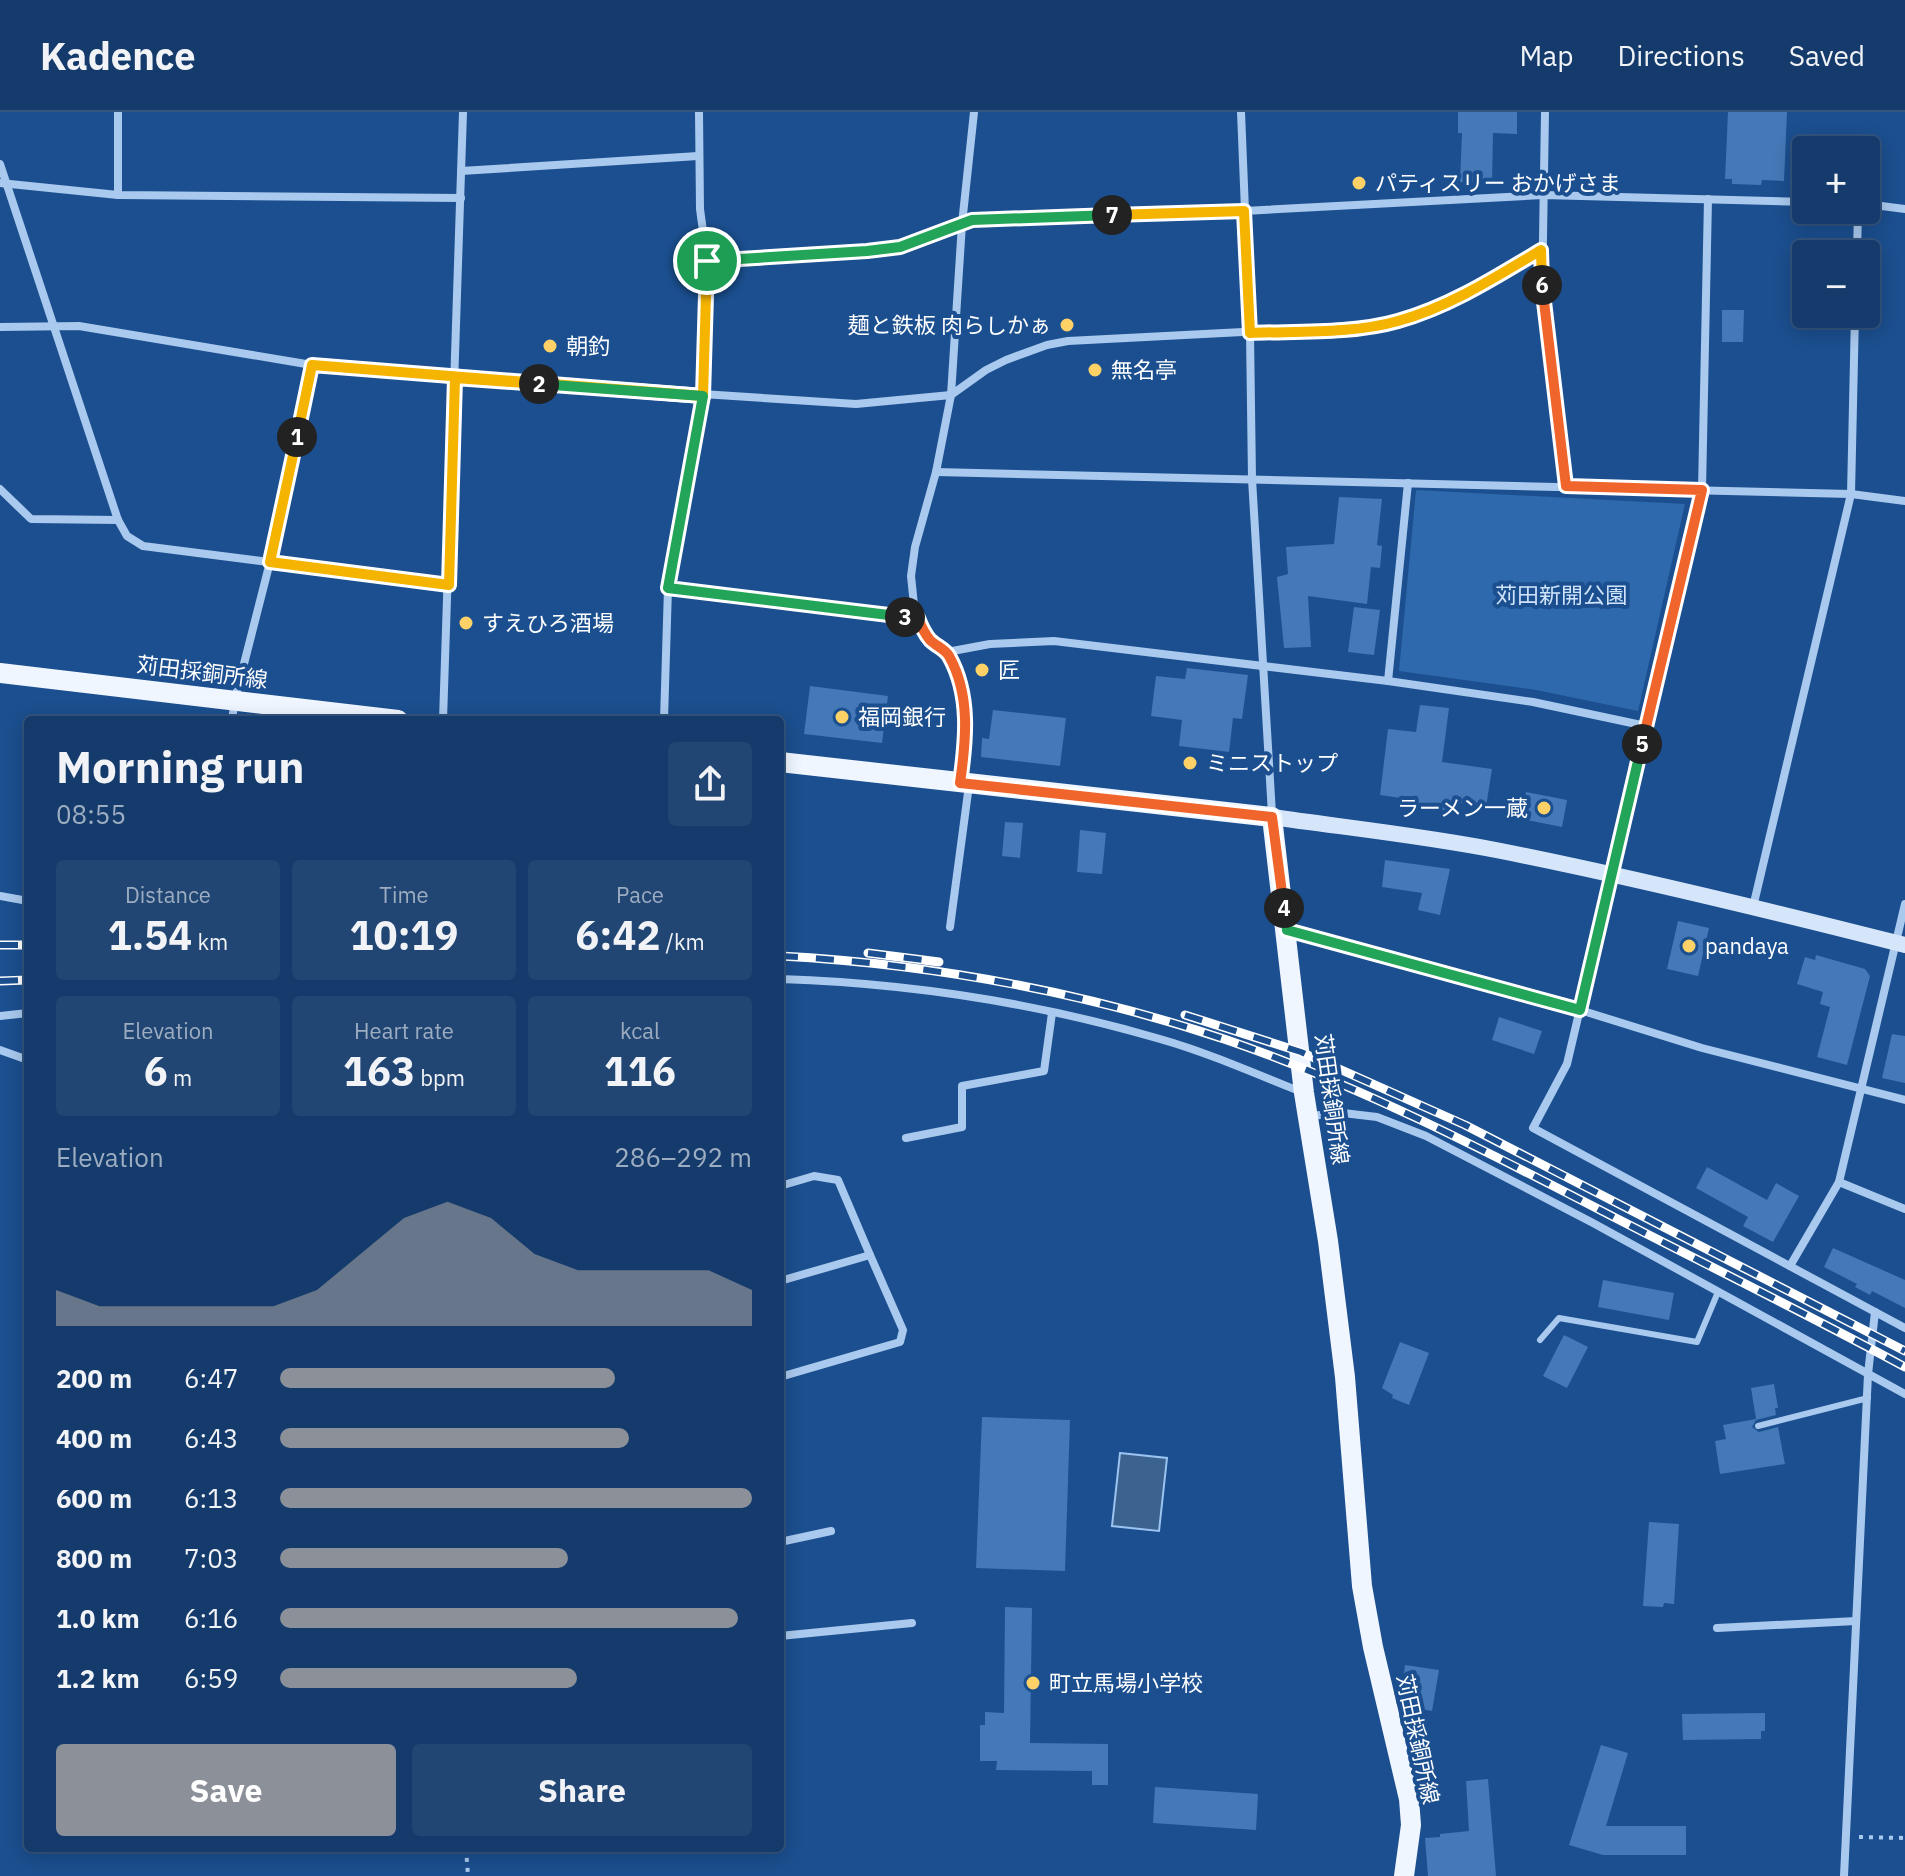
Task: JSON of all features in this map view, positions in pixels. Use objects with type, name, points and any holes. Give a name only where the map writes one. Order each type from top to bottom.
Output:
[{"type":"main road","name":"苅田採銅所線","points":[[0,673],[367,716]]},
{"type":"main road","points":[[784,762],[1272,817]]},
{"type":"main road","name":"苅田採銅所線","points":[[1272,817],[1304,1093],[1345,1377],[1362,1586],[1376,1661],[1409,1799],[1411,1825],[1404,1876]]},
{"type":"street","points":[[118,112],[118,195]]},
{"type":"street","points":[[443,716],[463,112]]},
{"type":"street","points":[[664,716],[668,588],[703,396],[707,261],[700,209],[699,112]]},
{"type":"street","points":[[950,927],[964,784],[964,705],[947,652],[929,639],[918,618],[912,590],[912,561],[936,472],[951,395],[962,224],[974,112]]},
{"type":"street","points":[[1241,112],[1252,479],[1272,817],[1417,837],[1611,874],[1900,944]]},
{"type":"street","points":[[1545,112],[1542,302],[1566,486]]},
{"type":"street","points":[[461,171],[698,156]]},
{"type":"street","points":[[0,164],[3,184],[118,520],[127,536],[143,546],[449,585]]},
{"type":"street","points":[[3,184],[118,195],[461,198]]},
{"type":"street","points":[[707,261],[900,247],[972,220],[1244,211],[1543,195],[1792,202]]},
{"type":"street","points":[[1708,199],[1702,490],[1567,1064],[1533,1128],[1905,1328]]},
{"type":"street","points":[[1880,206],[1905,209]]},
{"type":"street","points":[[0,327],[79,326],[312,365],[455,378],[856,404],[951,395],[996,365],[1047,345],[1090,339],[1334,329],[1397,322],[1442,304],[1541,250]]},
{"type":"street","points":[[1753,908],[1851,494],[1855,328]]},
{"type":"street","points":[[233,716],[270,562],[312,365]]},
{"type":"street","points":[[936,472],[1851,494],[1905,501]]},
{"type":"street","points":[[1388,681],[1408,483]]},
{"type":"street","points":[[0,489],[31,519],[118,520]]},
{"type":"street","points":[[668,588],[918,618]]},
{"type":"street","points":[[947,652],[990,644],[1054,641],[1388,681],[1533,702],[1646,726]]},
{"type":"street","points":[[0,896],[24,900]]},
{"type":"street","points":[[1790,1266],[1839,1182],[1860,1090],[1900,944],[1905,904]]},
{"type":"street","points":[[1287,930],[1580,1010],[1702,1048],[1905,1100]]},
{"type":"street","points":[[784,979],[849,981],[938,991],[1052,1013],[1161,1039],[1304,1093]]},
{"type":"street","points":[[0,1016],[24,1013]]},
{"type":"street","points":[[906,1138],[962,1127],[962,1086],[1044,1071],[1052,1013]]},
{"type":"street","points":[[0,1050],[24,1059]]},
{"type":"street","points":[[1309,1116],[1343,1113],[1377,1117],[1426,1136],[1905,1394]]},
{"type":"street","points":[[784,1185],[814,1176],[838,1180],[903,1330],[900,1342],[784,1376]]},
{"type":"street","points":[[1839,1182],[1905,1209]]},
{"type":"street","points":[[784,1280],[870,1255]]},
{"type":"street","points":[[1844,1876],[1868,1374],[1875,1312]]},
{"type":"street","points":[[784,1541],[831,1531]]},
{"type":"street","points":[[1717,1628],[1856,1621]]},
{"type":"street","points":[[784,1636],[912,1623]]},
{"type":"lane","points":[[1540,1340],[1559,1318],[1697,1342],[1718,1292]]},
{"type":"lane","points":[[1758,1426],[1868,1398]]},
{"type":"path","points":[[1844,1837],[1905,1838]]},
{"type":"path","points":[[466,1852],[468,1876]]},
{"type":"green space","name":"苅田新開公園","points":[[1416,490],[1685,504],[1638,711],[1536,690],[1399,671]]},
{"type":"shaded area","points":[[1120,1453],[1167,1458],[1159,1531],[1112,1526]]},
{"type":"building","points":[[1458,112],[1517,112],[1517,134],[1493,133],[1492,183],[1460,182],[1462,133],[1458,133]]},
{"type":"building","points":[[1728,112],[1787,112],[1784,181],[1762,180],[1761,185],[1732,184],[1732,179],[1725,179]]},
{"type":"building","points":[[1722,310],[1744,310],[1743,342],[1722,342]]},
{"type":"building","points":[[1339,497],[1382,499],[1377,545],[1382,546],[1380,568],[1371,567],[1367,604],[1308,596],[1311,647],[1284,648],[1277,577],[1288,574],[1286,547],[1334,544]]},
{"type":"building","points":[[1354,607],[1380,610],[1374,655],[1348,652]]},
{"type":"building","points":[[1187,668],[1248,675],[1242,719],[1233,718],[1229,752],[1179,746],[1182,720],[1151,716],[1156,676],[1185,679]]},
{"type":"building","points":[[810,686],[888,696],[882,743],[804,734]]},
{"type":"building","points":[[1420,705],[1449,708],[1442,762],[1492,769],[1486,807],[1455,802],[1454,812],[1413,806],[1414,800],[1380,795],[1388,729],[1416,732]]},
{"type":"building","points":[[993,710],[1066,718],[1060,766],[981,757],[982,738],[989,739]]},
{"type":"building","points":[[1526,792],[1567,800],[1562,827],[1521,819]]},
{"type":"building","points":[[1005,822],[1023,823],[1020,858],[1002,856]]},
{"type":"building","points":[[1080,830],[1106,833],[1102,874],[1077,872]]},
{"type":"building","points":[[1385,860],[1450,869],[1440,915],[1418,910],[1422,893],[1382,887]]},
{"type":"building","points":[[1678,921],[1709,928],[1698,976],[1667,969]]},
{"type":"building","points":[[1816,955],[1865,969],[1870,976],[1847,1065],[1817,1057],[1830,1007],[1820,1004],[1823,992],[1797,984],[1805,957],[1815,960]]},
{"type":"building","points":[[1499,1017],[1542,1031],[1534,1054],[1492,1040]]},
{"type":"building","points":[[1892,1034],[1905,1036],[1905,1083],[1882,1078]]},
{"type":"building","points":[[1707,1167],[1767,1200],[1776,1183],[1799,1196],[1773,1242],[1743,1226],[1748,1217],[1696,1188]]},
{"type":"building","points":[[1833,1248],[1905,1280],[1905,1308],[1872,1291],[1870,1295],[1855,1287],[1857,1284],[1824,1267]]},
{"type":"building","points":[[1603,1280],[1674,1293],[1669,1320],[1598,1307]]},
{"type":"building","points":[[1564,1335],[1588,1347],[1567,1388],[1543,1376]]},
{"type":"building","points":[[1400,1342],[1429,1353],[1409,1405],[1392,1398],[1393,1395],[1382,1388]]},
{"type":"building","points":[[1774,1384],[1778,1408],[1775,1408],[1776,1415],[1756,1420],[1752,1427],[1759,1432],[1778,1427],[1785,1464],[1720,1474],[1715,1441],[1726,1439],[1723,1425],[1756,1419],[1751,1388]]},
{"type":"building","points":[[982,1417],[1070,1420],[1065,1571],[976,1568]]},
{"type":"building","points":[[1649,1522],[1679,1524],[1674,1604],[1664,1603],[1663,1607],[1643,1606]]},
{"type":"building","points":[[1005,1607],[1032,1608],[1030,1743],[1108,1744],[1108,1785],[1092,1785],[1092,1771],[996,1770],[997,1761],[980,1761],[980,1725],[985,1725],[985,1712],[1004,1713]]},
{"type":"building","points":[[1405,1665],[1439,1670],[1432,1711],[1400,1705]]},
{"type":"building","points":[[1765,1713],[1765,1731],[1761,1731],[1761,1739],[1683,1740],[1682,1714]]},
{"type":"building","points":[[1601,1745],[1628,1753],[1606,1826],[1686,1826],[1686,1855],[1603,1855],[1569,1845]]},
{"type":"building","points":[[1488,1779],[1496,1876],[1428,1876],[1425,1838],[1469,1831],[1466,1781]]},
{"type":"building","points":[[1155,1787],[1258,1794],[1256,1830],[1153,1823]]},
{"type":"railway","points":[[0,945],[24,945]]},
{"type":"railway","points":[[868,953],[939,962]]},
{"type":"railway","points":[[784,956],[893,966],[1006,983],[1118,1008],[1227,1040],[1371,1097],[1464,1141],[1905,1367]]},
{"type":"railway","points":[[0,981],[24,980]]},
{"type":"railway","points":[[1185,1015],[1301,1052],[1465,1125],[1905,1351]]},
{"type":"place","name":"パティスリー おかげさま","points":[[1359,183]]},
{"type":"place","name":"麺と鉄板 肉らしかぁ","points":[[1067,325]]},
{"type":"place","name":"朝釣","points":[[550,346]]},
{"type":"place","name":"無名亭","points":[[1095,370]]},
{"type":"place","name":"すえひろ酒場","points":[[466,623]]},
{"type":"place","name":"匠","points":[[982,670]]},
{"type":"place","name":"福岡銀行","points":[[842,717]]},
{"type":"place","name":"ミニストップ","points":[[1190,763]]},
{"type":"place","name":"ラーメン一蔵","points":[[1544,808]]},
{"type":"place","name":"pandaya","points":[[1689,946]]},
{"type":"place","name":"町立馬場小学校","points":[[1033,1683]]},
{"type":"route","points":[[707,261],[703,396],[312,365],[270,562],[449,585],[455,378],[703,396],[668,588],[918,618],[929,639],[947,652],[960,687],[965,724],[960,783],[1272,817],[1287,930],[1580,1010],[1702,490],[1566,486],[1542,302],[1541,250],[1442,304],[1397,322],[1250,333],[1244,211],[972,220],[900,247],[707,261]]}]
